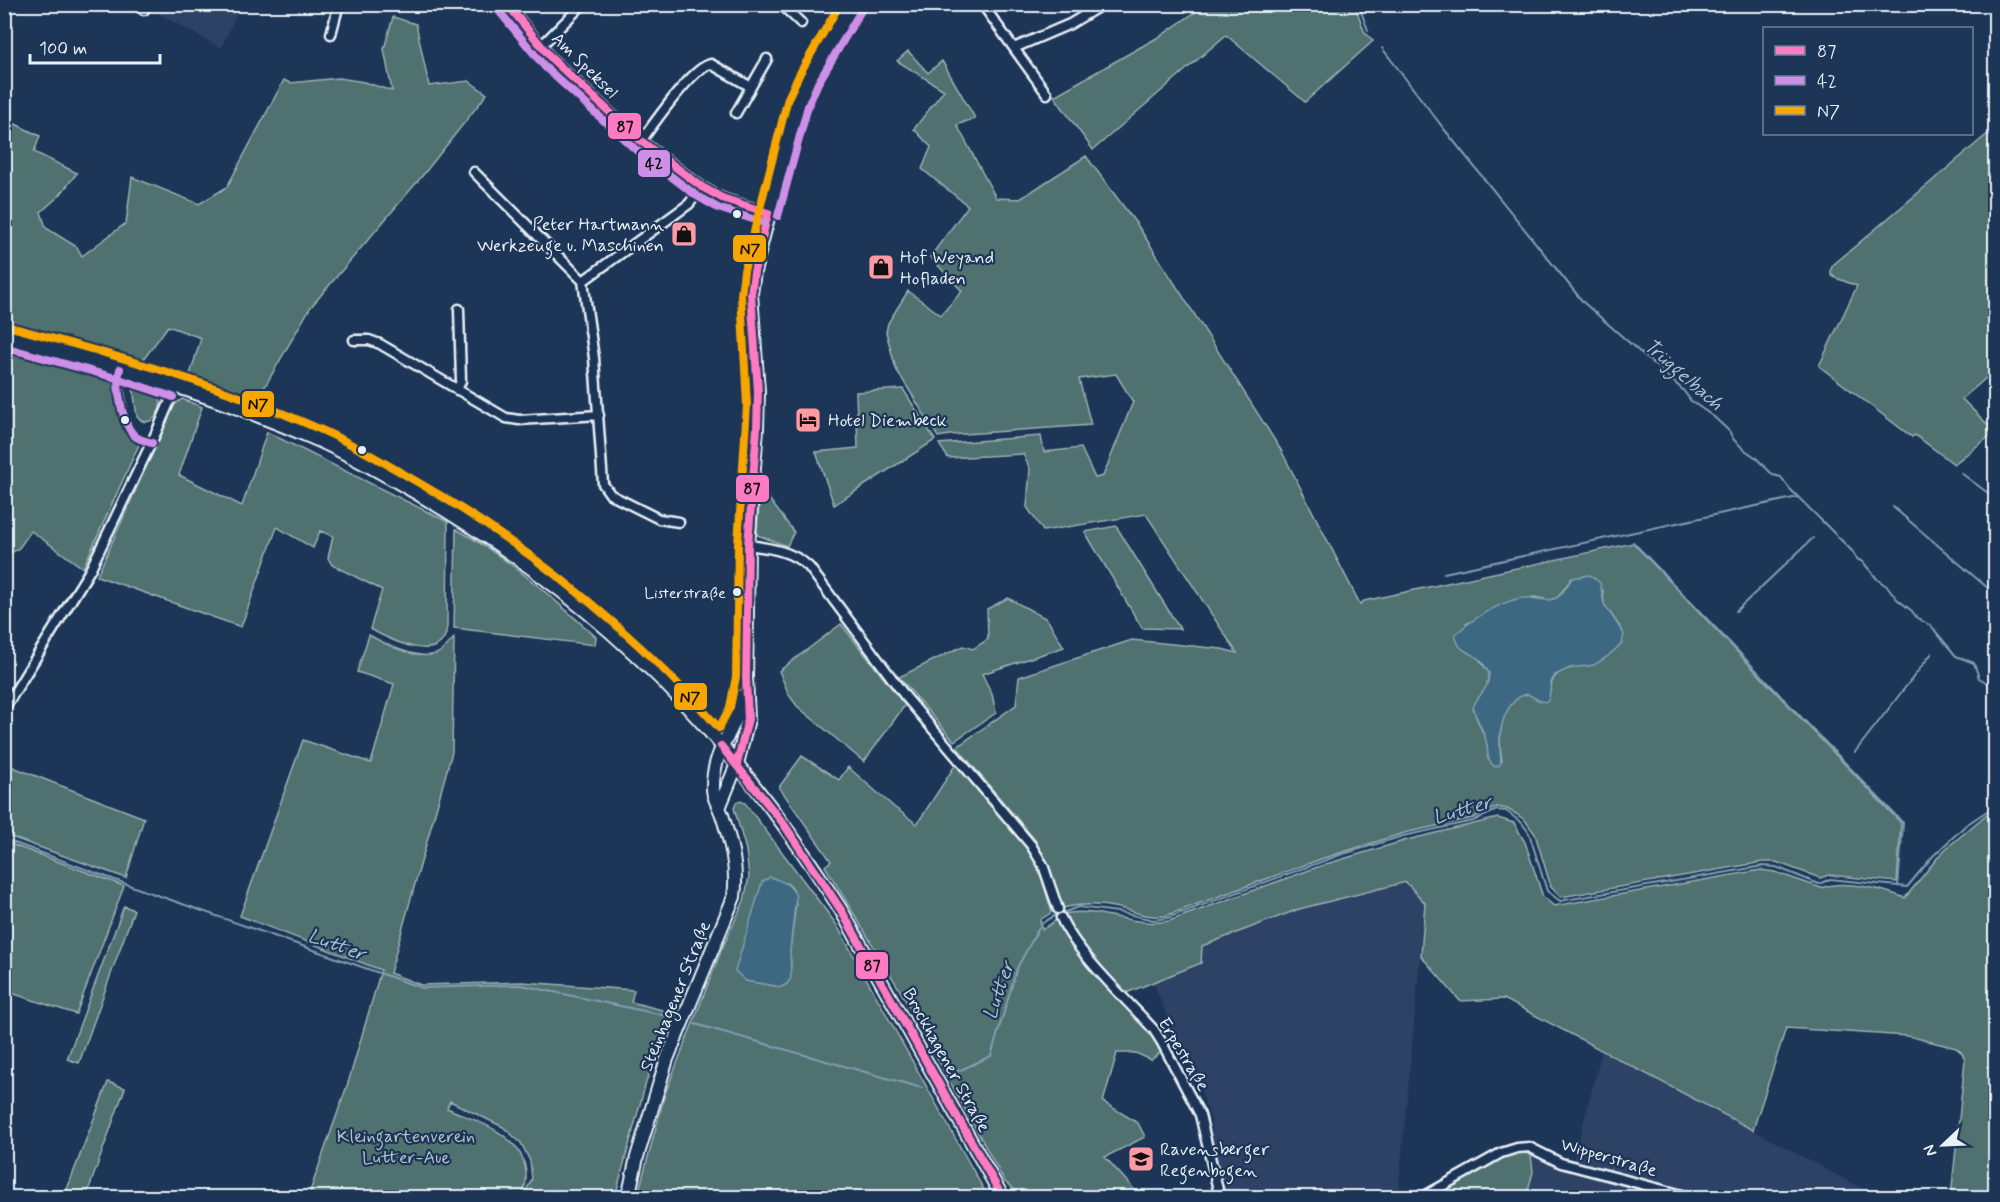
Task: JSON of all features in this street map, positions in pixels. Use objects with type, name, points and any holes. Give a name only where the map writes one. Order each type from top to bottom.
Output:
[{"type":"main road","name":"Steinhagener Straße","points":[[719,808],[737,764],[748,719],[746,678],[748,545],[758,391],[751,294],[754,272],[798,102],[809,78],[854,4]]},
{"type":"main road","name":"Brockhagener Straße","points":[[4,336],[176,387],[249,412],[315,439],[384,474],[476,529],[546,580],[603,627],[670,690],[737,764],[783,823],[842,910],[1003,1197]]},
{"type":"main road","name":"Steinhagener Straße","points":[[628,1197],[637,1157],[667,1059],[734,897],[736,866],[714,797],[713,780],[721,746],[740,710],[746,678]]},
{"type":"street","points":[[135,4],[144,10]]},
{"type":"street","points":[[331,34],[339,4]]},
{"type":"street","name":"Am Speksel","points":[[507,4],[552,59],[641,141],[702,187],[722,198],[768,213]]},
{"type":"street","points":[[541,46],[583,4]]},
{"type":"street","points":[[781,4],[801,23]]},
{"type":"street","points":[[982,4],[1047,94]]},
{"type":"street","points":[[1014,48],[1070,24],[1102,4]]},
{"type":"street","points":[[736,113],[767,59]]},
{"type":"street","points":[[641,141],[682,89],[706,64],[711,64],[751,87]]},
{"type":"street","points":[[1995,109],[1995,131]]},
{"type":"street","points":[[474,172],[583,281],[594,358],[602,478],[610,494],[659,519],[679,522]]},
{"type":"street","points":[[583,281],[688,204],[702,187]]},
{"type":"street","points":[[457,390],[461,381],[459,309]]},
{"type":"street","points":[[354,340],[375,342],[506,418],[519,420],[599,415]]},
{"type":"street","points":[[5,706],[90,570],[176,387]]},
{"type":"street","points":[[748,545],[788,553],[799,558],[809,567],[905,696],[1031,845],[1043,865],[1058,909]]},
{"type":"street","name":"Erpestraße","points":[[1061,918],[1073,940],[1154,1030],[1161,1041],[1200,1115],[1220,1197]]},
{"type":"street","name":"Wipperstraße","points":[[1421,1197],[1501,1153],[1517,1148],[1530,1148],[1562,1163],[1694,1197]]},
{"type":"shaded area","points":[[143,5],[241,5],[221,48]]},
{"type":"shaded area","points":[[1590,575],[1600,583],[1604,604],[1624,634],[1622,643],[1594,665],[1570,668],[1555,675],[1551,682],[1549,699],[1545,702],[1528,694],[1515,700],[1503,720],[1500,738],[1501,763],[1495,767],[1489,758],[1486,740],[1473,708],[1487,685],[1489,673],[1481,661],[1459,645],[1455,635],[1477,618],[1504,603],[1521,598],[1554,599],[1562,593],[1572,578]]},
{"type":"shaded area","points":[[770,877],[789,886],[796,896],[790,950],[791,978],[781,987],[746,981],[735,971],[762,882]]},
{"type":"shaded area","points":[[1406,882],[1425,903],[1398,1197],[1225,1197],[1214,1152],[1211,1120],[1192,1064],[1193,1056],[1185,1059],[1153,982],[1201,963],[1202,946],[1299,909]]},
{"type":"shaded area","points":[[1602,1051],[1878,1197],[1526,1198],[1533,1172],[1531,1155],[1571,1170]]},
{"type":"green space","points":[[1201,5],[1355,5],[1364,31],[1373,41],[1305,102],[1226,35],[1093,150],[1054,96],[1162,35],[1198,10]]},
{"type":"green space","points":[[393,17],[416,24],[429,86],[469,81],[487,94],[423,175],[310,308],[256,402],[189,378],[201,338],[168,326],[141,363],[5,325],[5,119],[40,136],[34,152],[77,173],[60,195],[41,212],[46,228],[77,247],[82,256],[126,223],[132,177],[199,204],[227,187],[284,80],[290,83],[339,78],[364,82],[392,91],[384,49]]},
{"type":"green space","points":[[908,51],[928,73],[942,61],[975,118],[957,125],[996,198],[1020,199],[1086,156],[1138,226],[1281,450],[1360,604],[1364,601],[1633,543],[1901,823],[1897,882],[1829,875],[1820,878],[1776,862],[1763,862],[1561,897],[1551,887],[1535,834],[1525,820],[1507,809],[1497,807],[1473,818],[1404,833],[1321,859],[1165,916],[1147,915],[1098,905],[1062,908],[1047,863],[1035,840],[957,747],[1016,705],[1019,677],[1132,640],[1222,649],[1237,653],[1146,514],[1043,531],[1027,507],[1030,469],[1023,454],[948,458],[939,444],[1041,436],[1044,452],[1081,448],[1095,478],[1103,476],[1133,402],[1116,374],[1079,379],[1091,425],[938,437],[896,369],[886,332],[888,323],[908,291],[941,315],[962,291],[930,257],[968,206],[922,169],[931,147],[914,129],[944,90],[897,61]],"holes":[[[1572,578],[1603,590],[1604,604],[1620,627],[1594,665],[1573,668],[1560,673],[1552,682],[1551,690],[1538,700],[1529,694],[1519,697],[1512,703],[1506,711],[1501,731],[1502,761],[1488,759],[1487,742],[1476,717],[1475,703],[1486,690],[1489,673],[1479,659],[1466,624],[1507,603],[1534,597],[1549,600],[1557,598]]]},
{"type":"green space","points":[[1991,131],[1996,150],[1995,372],[1962,399],[1995,432],[1954,464],[1915,435],[1912,437],[1819,366],[1857,286],[1831,275],[1833,265]]},
{"type":"green space","points":[[5,351],[123,385],[132,427],[142,438],[83,568],[31,531],[19,548],[5,557]]},
{"type":"green space","points":[[134,384],[152,390],[160,398],[161,404],[157,415],[148,422],[137,417]]},
{"type":"green space","points":[[903,389],[935,440],[834,505],[816,452],[858,448],[856,392]]},
{"type":"green space","points":[[182,399],[202,407],[179,475],[242,506],[267,432],[448,522],[447,627],[444,639],[437,646],[415,647],[402,644],[370,629],[382,590],[332,565],[328,558],[333,536],[320,531],[313,548],[277,527],[241,627],[97,576],[174,405]]},
{"type":"green space","points":[[760,487],[794,532],[787,546],[757,535]]},
{"type":"green space","points":[[1116,526],[1180,629],[1142,628],[1085,532]]},
{"type":"green space","points":[[456,529],[494,552],[547,593],[596,637],[595,645],[454,628]]},
{"type":"green space","points":[[1008,598],[1047,619],[1064,647],[982,674],[992,694],[996,713],[954,741],[899,677],[963,646],[973,649],[988,639],[987,609]]},
{"type":"green space","points":[[841,624],[905,705],[864,762],[797,706],[789,695],[779,671]]},
{"type":"green space","name":"Kleingartenverein Lutter-Aue","points":[[369,635],[401,650],[420,655],[436,654],[454,638],[452,752],[390,973],[421,985],[522,982],[634,990],[631,1002],[674,1013],[656,1051],[615,1197],[523,1197],[532,1179],[530,1161],[521,1143],[503,1127],[450,1101],[447,1108],[487,1125],[510,1141],[519,1151],[526,1179],[522,1197],[308,1197],[349,1080],[381,970],[240,916],[303,740],[371,763],[394,684],[357,672]]},
{"type":"green space","points":[[802,756],[839,780],[848,767],[917,824],[956,764],[1029,849],[1038,866],[1052,912],[1040,920],[1042,930],[1056,920],[1068,938],[1137,1017],[1162,1051],[1151,1060],[1136,1053],[1117,1053],[1103,1102],[1138,1123],[1145,1137],[1105,1157],[1141,1197],[1020,1197],[1005,1182],[898,987],[825,866],[831,861],[779,787]]},
{"type":"green space","points":[[5,764],[144,818],[126,878],[5,835]]},
{"type":"green space","points":[[740,801],[745,803],[836,924],[988,1197],[637,1198],[665,1094],[721,951],[744,901],[749,877],[746,850],[734,808]],"holes":[[[787,883],[793,889],[796,903],[790,950],[791,966],[787,984],[781,987],[746,981]]]},
{"type":"green space","points":[[1995,807],[1994,1197],[1951,1197],[1965,1060],[1956,1048],[1908,1036],[1786,1028],[1753,1130],[1504,999],[1460,1001],[1421,956],[1425,903],[1406,882],[1299,909],[1202,946],[1201,963],[1126,993],[1070,931],[1063,914],[1076,912],[1142,922],[1169,921],[1326,864],[1407,840],[1498,818],[1514,823],[1525,842],[1543,897],[1554,906],[1761,870],[1775,872],[1821,888],[1840,884],[1851,885],[1886,891],[1905,898],[1942,852]]},
{"type":"green space","points":[[5,842],[124,886],[76,1014],[5,991]]},
{"type":"green space","points":[[124,906],[134,910],[79,1063],[67,1059]]},
{"type":"green space","points":[[108,1082],[125,1088],[86,1197],[64,1197]]},
{"type":"green space","points":[[1519,1151],[1531,1155],[1533,1172],[1526,1197],[1431,1198],[1509,1154]]},
{"type":"waterway","name":"Trüggelbach","points":[[1358,4],[1368,30]]},
{"type":"waterway","name":"Trüggelbach","points":[[1382,48],[1583,302],[1683,390],[1691,401],[1714,417],[1729,431],[1734,440],[1773,475],[1781,477],[1897,599],[1917,618],[1931,626],[1956,656],[1974,663],[1979,678],[1996,688]]},
{"type":"waterway","points":[[1961,473],[1996,499]]},
{"type":"waterway","points":[[1444,573],[1798,497]]},
{"type":"waterway","points":[[1893,507],[1996,595]]},
{"type":"waterway","points":[[1736,611],[1813,538]]},
{"type":"waterway","points":[[1633,542],[1903,823],[1898,886]]},
{"type":"waterway","points":[[1855,752],[1932,653]]},
{"type":"waterway","name":"Lutter","points":[[952,1074],[991,1056],[1017,968],[1041,924],[1078,907],[1118,912],[1154,920],[1167,918],[1340,855],[1403,836],[1473,821],[1497,810],[1506,811],[1522,823],[1529,833],[1547,891],[1560,901],[1763,866],[1776,867],[1819,884],[1830,879],[1907,887],[1933,856],[1996,801]]},
{"type":"waterway","name":"Lutter","points":[[4,839],[422,988],[521,985],[672,1017]]},
{"type":"waterway","name":"Lutter","points":[[695,1024],[922,1088]]},
{"type":"transit line","name":"87","points":[[507,4],[552,59],[641,141],[702,187],[722,198],[768,213]]},
{"type":"transit line","name":"N7","points":[[7,326],[125,359],[241,397],[317,428],[370,455],[489,527],[571,587],[648,654],[719,728],[730,707],[736,677],[738,544],[747,405],[741,295],[744,271],[788,98],[840,4]]},
{"type":"transit line","name":"42","points":[[778,216],[808,106],[818,83],[862,9]]},
{"type":"transit line","name":"42","points":[[499,11],[545,67],[635,149],[697,196],[718,208],[765,223]]},
{"type":"transit line","name":"87","points":[[737,764],[748,719],[746,678],[748,545],[757,428],[758,391],[751,294],[768,213]]},
{"type":"transit line","name":"42","points":[[4,347],[116,378],[173,397]]},
{"type":"transit line","name":"42","points":[[120,369],[119,394],[126,423],[137,437],[152,443]]},
{"type":"transit line","name":"87","points":[[721,746],[783,823],[841,910],[1003,1198]]},
{"type":"place","name":"Peter Hartmann Werkzeuge u. Maschinen","points":[[684,234]]},
{"type":"place","name":"Hof Weyand Hofladen","points":[[881,267]]},
{"type":"place","name":"Hotel Diembeck","points":[[808,420]]},
{"type":"place","name":"Listerstraße","points":[[737,592]]},
{"type":"place","name":"Ravensberger Regenbogen","points":[[1141,1159]]}]
